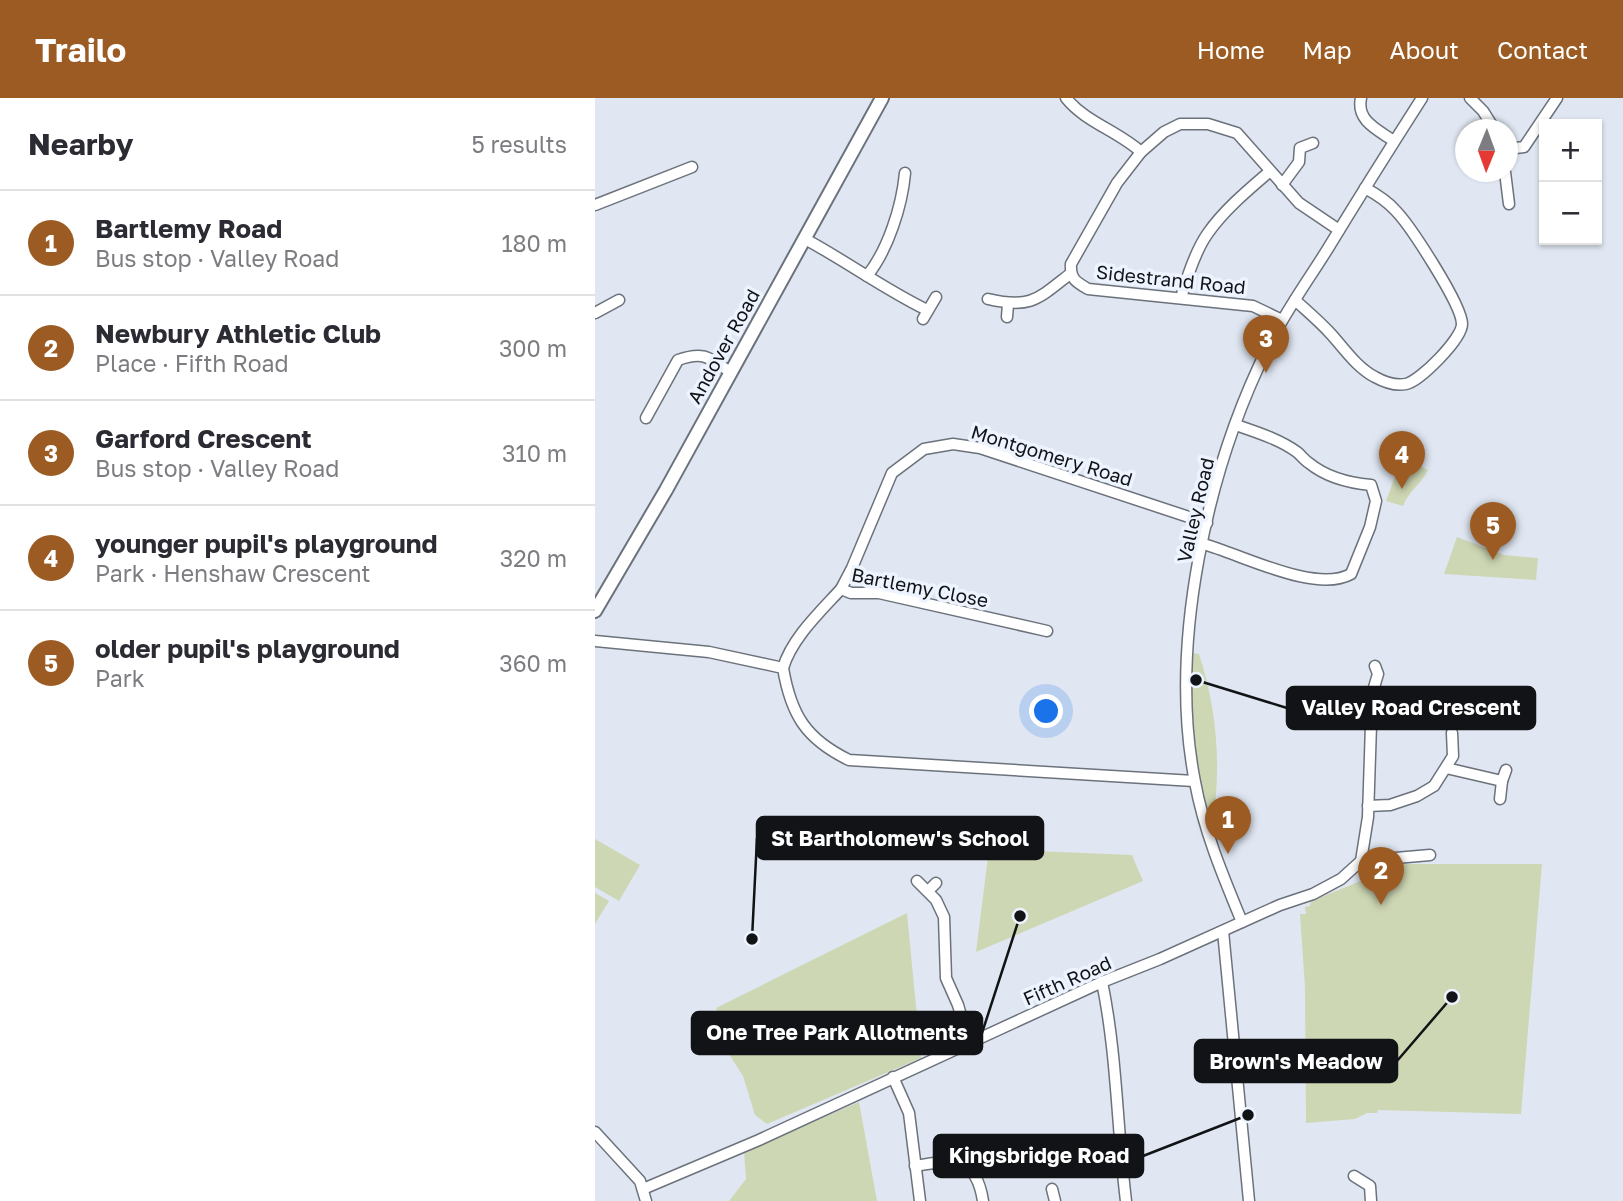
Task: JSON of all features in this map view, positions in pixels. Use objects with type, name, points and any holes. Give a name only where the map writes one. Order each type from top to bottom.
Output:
[{"type":"main road","name":"Andover Road","points":[[595,611],[666,490],[882,98]]},
{"type":"street","points":[[1066,98],[1091,121],[1128,140],[1141,152]]},
{"type":"street","points":[[1361,98],[1360,111],[1366,121],[1394,141]]},
{"type":"street","name":"Valley Road","points":[[1242,922],[1212,846],[1194,781],[1188,732],[1187,679],[1192,608],[1207,523],[1236,425],[1253,379],[1282,320],[1422,98]]},
{"type":"street","points":[[1470,98],[1488,119]]},
{"type":"street","points":[[1518,148],[1524,147],[1557,98]]},
{"type":"street","name":"Sidestrand Road","points":[[1282,320],[1253,306],[1088,289],[1076,282],[1070,274],[1072,264],[1117,183],[1141,152],[1164,132],[1180,124],[1208,124],[1237,134],[1299,203],[1339,230]]},
{"type":"street","points":[[1282,185],[1299,162],[1300,148],[1313,143]]},
{"type":"street","points":[[595,205],[692,167]]},
{"type":"street","points":[[1181,298],[1193,262],[1207,233],[1269,172]]},
{"type":"street","points":[[867,276],[878,263],[890,236],[905,173]]},
{"type":"street","points":[[1506,182],[1509,204]]},
{"type":"street","points":[[1295,300],[1330,333],[1349,356],[1374,377],[1395,384],[1403,385],[1418,379],[1459,337],[1462,325],[1459,308],[1430,260],[1397,211],[1383,198],[1365,188]]},
{"type":"street","points":[[805,239],[925,315],[936,297]]},
{"type":"street","points":[[988,299],[1008,304],[1031,302],[1070,274]]},
{"type":"street","points":[[595,313],[619,300]]},
{"type":"street","points":[[1007,317],[1008,304]]},
{"type":"street","points":[[646,418],[678,360],[694,354],[713,359],[730,372]]},
{"type":"street","points":[[1203,544],[1283,571],[1328,580],[1351,574],[1370,527],[1376,501],[1371,485],[1332,476],[1309,464],[1296,452],[1236,425]]},
{"type":"street","name":"Montgomery Road","points":[[841,589],[892,473],[924,449],[953,444],[980,448],[1207,523]]},
{"type":"street","name":"Bartlemy Close","points":[[783,668],[796,642],[841,589],[851,593],[879,593],[1047,632]]},
{"type":"street","points":[[595,640],[709,652],[783,668],[787,692],[798,721],[825,748],[849,760],[1194,781]]},
{"type":"street","points":[[1375,666],[1378,674],[1372,694],[1368,806],[1361,861],[1430,856]]},
{"type":"street","points":[[1368,806],[1390,805],[1417,796],[1434,786],[1453,756],[1452,733]]},
{"type":"street","points":[[1446,768],[1502,781]]},
{"type":"street","points":[[1500,799],[1506,770]]},
{"type":"street","name":"Fifth Road","points":[[643,1189],[759,1140],[1102,982],[1280,905],[1313,894],[1341,879],[1361,861]]},
{"type":"street","points":[[917,881],[936,900],[944,917],[946,978],[958,1004],[969,1043]]},
{"type":"street","points":[[928,891],[936,883]]},
{"type":"street","points":[[1223,931],[1248,1201]]},
{"type":"street","points":[[1102,982],[1112,1028],[1119,1148],[1126,1201]]},
{"type":"street","points":[[893,1077],[909,1113],[920,1201]]},
{"type":"street","points":[[595,1132],[640,1181],[646,1201]]},
{"type":"street","points":[[915,1166],[956,1163],[971,1168],[978,1178],[983,1201]]},
{"type":"street","points":[[1354,1176],[1370,1186],[1371,1201]]},
{"type":"street","points":[[1052,1189],[1055,1201]]},
{"type":"green space","points":[[1400,463],[1428,470],[1403,506],[1386,501]]},
{"type":"green space","points":[[1457,537],[1504,555],[1538,558],[1536,580],[1444,574]]},
{"type":"green space","points":[[1194,653],[1199,654],[1213,713],[1217,774],[1214,814],[1211,817],[1208,815],[1200,776],[1193,717]]},
{"type":"green space","points":[[595,839],[640,865],[619,901],[595,887]]},
{"type":"green space","points":[[989,849],[1132,855],[1143,881],[976,952]]},
{"type":"green space","points":[[1374,864],[1542,864],[1521,1114],[1378,1110],[1377,1113],[1367,1113],[1355,1119],[1306,1123],[1305,988],[1300,914],[1306,914],[1305,907],[1310,906],[1311,901],[1366,879],[1367,884],[1374,884]]},
{"type":"green space","points":[[595,893],[609,901],[595,924]]},
{"type":"green space","points":[[907,913],[921,1058],[767,1124],[755,1115],[743,1076],[727,1051],[723,1022],[716,1008]]},
{"type":"green space","points":[[859,1102],[877,1201],[729,1201],[746,1179],[744,1152]]},
{"type":"place","name":"Garford Crescent","points":[[1266,373]]},
{"type":"place","name":"younger pupil's playground","points":[[1402,489]]},
{"type":"place","name":"older pupil's playground","points":[[1493,560]]},
{"type":"place","name":"Valley Road Crescent","points":[[1196,680]]},
{"type":"place","name":"Bartlemy Road","points":[[1228,854]]},
{"type":"place","name":"Newbury Athletic Club","points":[[1381,905]]},
{"type":"place","name":"One Tree Park Allotments","points":[[1020,916]]},
{"type":"place","name":"St Bartholomew's School","points":[[752,939]]},
{"type":"place","name":"Brown's Meadow","points":[[1452,997]]},
{"type":"place","name":"Kingsbridge Road","points":[[1248,1115]]}]
